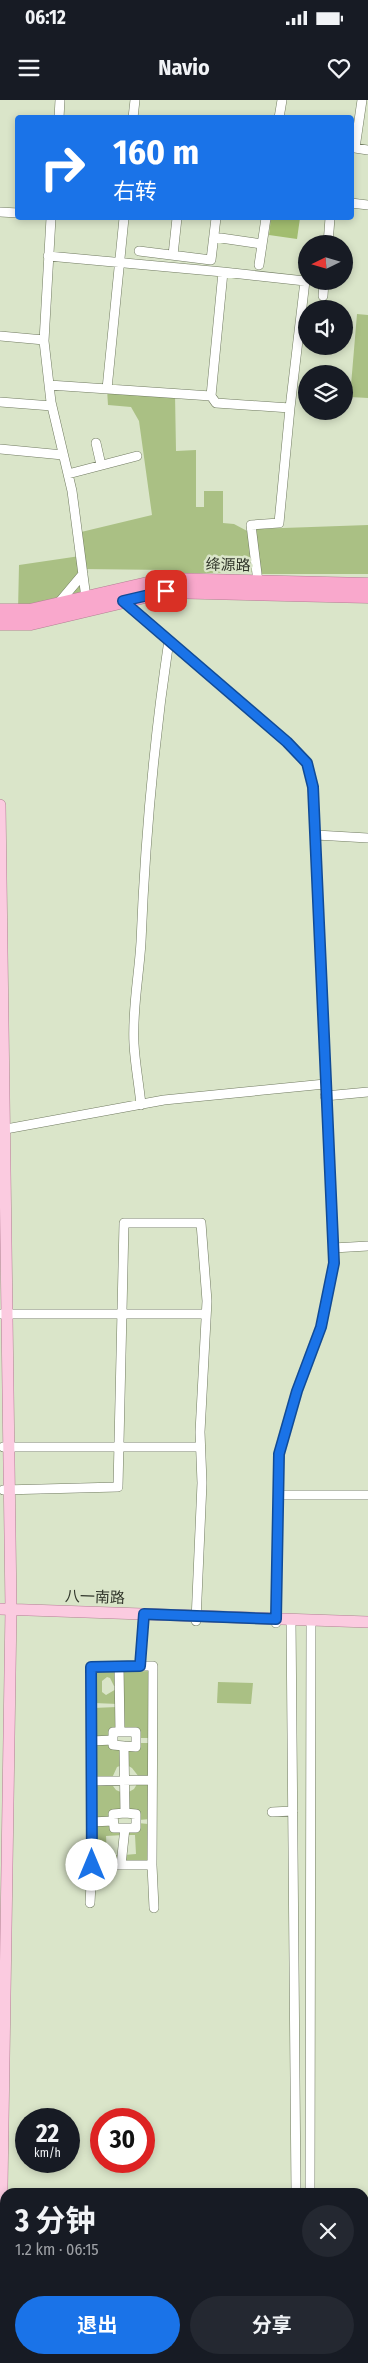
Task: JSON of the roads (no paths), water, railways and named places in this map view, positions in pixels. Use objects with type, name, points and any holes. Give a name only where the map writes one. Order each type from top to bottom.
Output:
[{"type":"highway","name":"绛源路","points":[[0,611],[30,611],[165,580],[368,585]]},
{"type":"highway","name":"绛源路","points":[[0,623],[31,623],[166,591],[368,596]]},
{"type":"main road","points":[[0,806],[2,1314],[6,1447],[1,2188]]},
{"type":"main road","points":[[0,1918],[6,1611]]},
{"type":"main road","name":"八一南路","points":[[6,1611],[368,1623]]},
{"type":"street","points":[[58,115],[60,100]]},
{"type":"street","points":[[133,115],[135,100]]},
{"type":"street","points":[[280,115],[282,100]]},
{"type":"street","points":[[354,144],[364,106]]},
{"type":"street","points":[[354,148],[368,150]]},
{"type":"street","points":[[354,203],[368,204]]},
{"type":"street","points":[[0,212],[15,213]]},
{"type":"street","points":[[51,220],[44,340],[52,406],[68,474],[86,598]]},
{"type":"street","points":[[107,389],[124,220]]},
{"type":"street","points":[[173,255],[177,220]]},
{"type":"street","points":[[139,251],[211,260],[216,220]]},
{"type":"street","points":[[259,265],[266,220]]},
{"type":"street","points":[[329,235],[330,220]]},
{"type":"street","points":[[214,237],[262,244]]},
{"type":"street","points":[[48,256],[305,281],[279,523],[251,525],[258,582]]},
{"type":"street","points":[[223,272],[211,396],[216,403],[290,408]]},
{"type":"street","points":[[323,290],[323,296]]},
{"type":"street","points":[[0,336],[44,340]]},
{"type":"street","points":[[49,385],[211,396]]},
{"type":"street","points":[[0,402],[52,406]]},
{"type":"street","points":[[96,443],[101,465]]},
{"type":"street","points":[[0,450],[63,455]]},
{"type":"street","points":[[68,474],[137,456]]},
{"type":"street","points":[[57,605],[82,574]]},
{"type":"street","points":[[123,601],[280,736],[307,763],[313,787],[334,1263],[321,1327],[297,1391],[279,1454],[276,1621]]},
{"type":"street","points":[[141,1104],[134,1043],[136,988],[157,721],[170,640]]},
{"type":"street","points":[[316,835],[368,838]]},
{"type":"street","points":[[2,1130],[141,1104],[325,1084]]},
{"type":"street","points":[[326,1096],[368,1092]]},
{"type":"street","points":[[6,1490],[118,1487],[124,1223],[201,1224],[206,1314],[200,1447],[202,1483],[196,1618]]},
{"type":"street","points":[[333,1248],[368,1246]]},
{"type":"street","points":[[2,1314],[206,1314]]},
{"type":"street","points":[[6,1447],[200,1447]]},
{"type":"street","points":[[278,1495],[368,1495]]},
{"type":"street","points":[[137,1666],[140,1666],[143,1617]]},
{"type":"street","points":[[291,1621],[296,2188]]},
{"type":"street","points":[[310,2188],[311,1622]]},
{"type":"street","points":[[119,1666],[120,1732]]},
{"type":"street","points":[[90,1904],[92,1865],[91,1667],[153,1666],[152,1865],[154,1908]]},
{"type":"street","points":[[113,1732],[136,1732],[136,1740],[136,1746],[113,1745],[113,1732]]},
{"type":"street","points":[[91,1741],[113,1740]]},
{"type":"street","points":[[136,1740],[152,1740]]},
{"type":"street","points":[[124,1746],[125,1813]]},
{"type":"street","points":[[91,1781],[152,1780]]},
{"type":"street","points":[[272,1812],[293,1811]]},
{"type":"street","points":[[125,1813],[136,1814],[136,1828],[114,1828],[113,1814],[125,1813]]},
{"type":"street","points":[[92,1822],[113,1821]]},
{"type":"street","points":[[136,1822],[152,1822]]},
{"type":"street","points":[[121,1865],[124,1828]]},
{"type":"street","points":[[92,1865],[152,1865]]}]
